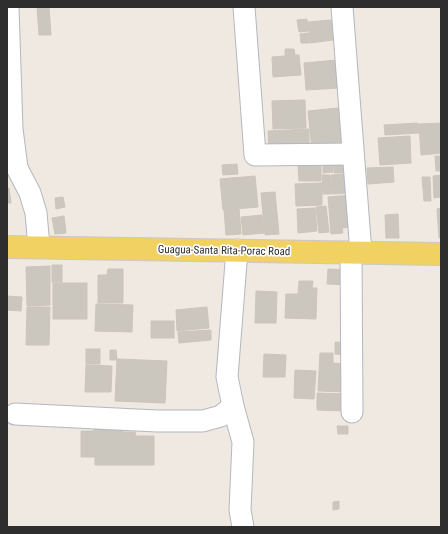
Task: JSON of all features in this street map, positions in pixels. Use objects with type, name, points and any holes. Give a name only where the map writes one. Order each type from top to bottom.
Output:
[{"type":"main road","name":"Guagua-Santa Rita-Porac Road","points":[[7,247],[441,254]]},
{"type":"street","points":[[8,7],[12,129],[17,168],[30,193],[36,213],[39,247]]},
{"type":"street","points":[[244,7],[255,155],[353,154]]},
{"type":"street","points":[[342,7],[353,154],[356,252],[352,412]]},
{"type":"street","points":[[236,250],[228,377],[233,406],[243,442],[240,510],[242,527]]},
{"type":"street","points":[[16,414],[157,421],[203,421],[221,416],[233,406]]},
{"type":"building","points":[[37,7],[49,7],[51,35],[39,35]]},
{"type":"building","points":[[307,19],[308,31],[299,32],[297,20]]},
{"type":"building","points":[[331,20],[333,40],[310,43],[308,22]]},
{"type":"building","points":[[308,33],[309,43],[301,43],[300,34]]},
{"type":"building","points":[[285,49],[294,49],[295,55],[299,55],[301,75],[273,77],[272,57],[285,56]]},
{"type":"building","points":[[337,60],[339,88],[306,90],[304,63]]},
{"type":"building","points":[[305,100],[306,128],[273,129],[272,101]]},
{"type":"building","points":[[338,108],[342,147],[312,150],[308,111]]},
{"type":"building","points":[[418,123],[419,133],[385,135],[384,125]]},
{"type":"building","points":[[441,123],[441,153],[421,155],[419,124]]},
{"type":"building","points":[[309,129],[309,150],[269,152],[268,131]]},
{"type":"building","points":[[410,136],[411,163],[380,165],[378,138]]},
{"type":"building","points":[[435,156],[441,156],[441,171],[436,171]]},
{"type":"building","points":[[237,164],[238,174],[223,175],[222,165]]},
{"type":"building","points":[[333,165],[333,172],[323,173],[323,166]]},
{"type":"building","points":[[334,165],[350,166],[349,173],[334,173]]},
{"type":"building","points":[[298,166],[321,166],[321,181],[299,181]]},
{"type":"building","points":[[393,167],[394,182],[368,184],[367,168]]},
{"type":"building","points":[[350,174],[351,193],[332,194],[331,175]]},
{"type":"building","points":[[322,175],[330,175],[331,194],[323,194]]},
{"type":"building","points":[[441,175],[441,197],[434,198],[433,176]]},
{"type":"building","points":[[255,176],[258,207],[223,210],[220,179]]},
{"type":"building","points":[[422,177],[430,177],[431,201],[424,201]]},
{"type":"building","points":[[322,183],[322,205],[296,206],[295,184]]},
{"type":"building","points":[[9,188],[11,203],[7,203],[7,189]]},
{"type":"building","points":[[275,192],[279,234],[265,235],[261,193]]},
{"type":"building","points":[[352,195],[354,227],[342,228],[343,233],[331,234],[328,197]]},
{"type":"building","points":[[63,197],[65,207],[56,209],[55,198]]},
{"type":"building","points":[[326,206],[329,232],[319,233],[316,207]]},
{"type":"building","points":[[315,208],[317,231],[298,233],[297,209]]},
{"type":"building","points":[[441,208],[441,238],[439,238],[437,209]]},
{"type":"building","points":[[239,209],[241,234],[226,235],[224,210]]},
{"type":"building","points":[[398,214],[399,238],[386,238],[385,215]]},
{"type":"building","points":[[262,215],[264,233],[243,235],[241,217]]},
{"type":"building","points":[[64,216],[66,233],[55,234],[52,218]]},
{"type":"building","points":[[52,265],[62,265],[62,282],[52,282]]},
{"type":"building","points":[[50,266],[50,305],[27,306],[26,267]]},
{"type":"building","points":[[108,269],[123,269],[123,303],[98,303],[98,275],[107,275]]},
{"type":"building","points":[[328,269],[348,270],[348,285],[327,284]]},
{"type":"building","points":[[299,281],[313,281],[312,288],[317,288],[316,319],[285,318],[286,294],[298,294]]},
{"type":"building","points":[[53,283],[87,283],[87,319],[53,319]]},
{"type":"building","points":[[256,291],[277,292],[276,323],[255,323]]},
{"type":"building","points":[[7,296],[22,297],[21,311],[7,310]]},
{"type":"building","points":[[96,304],[133,305],[132,332],[95,331]]},
{"type":"building","points":[[27,307],[50,307],[49,345],[26,345]]},
{"type":"building","points":[[207,307],[209,328],[177,331],[176,310]]},
{"type":"building","points":[[151,321],[174,321],[174,338],[151,338]]},
{"type":"building","points":[[211,330],[211,340],[179,343],[178,332]]},
{"type":"building","points":[[335,342],[349,343],[348,355],[335,354]]},
{"type":"building","points":[[86,349],[100,349],[100,364],[86,364]]},
{"type":"building","points":[[110,350],[116,350],[117,360],[110,360]]},
{"type":"building","points":[[320,353],[333,353],[333,363],[347,364],[346,392],[318,391]]},
{"type":"building","points":[[264,354],[286,355],[285,377],[263,377]]},
{"type":"building","points":[[117,359],[167,361],[165,403],[115,401]]},
{"type":"building","points":[[86,365],[112,366],[111,392],[85,392]]},
{"type":"building","points":[[295,370],[316,371],[314,399],[294,398]]},
{"type":"building","points":[[317,393],[346,394],[345,411],[317,410]]},
{"type":"building","points":[[94,426],[123,426],[123,432],[135,432],[136,436],[154,436],[154,465],[95,465],[95,457],[81,457],[81,431],[94,431]]},
{"type":"building","points":[[337,426],[348,426],[348,434],[338,434]]},
{"type":"building","points":[[339,501],[339,509],[333,510],[333,502]]}]
